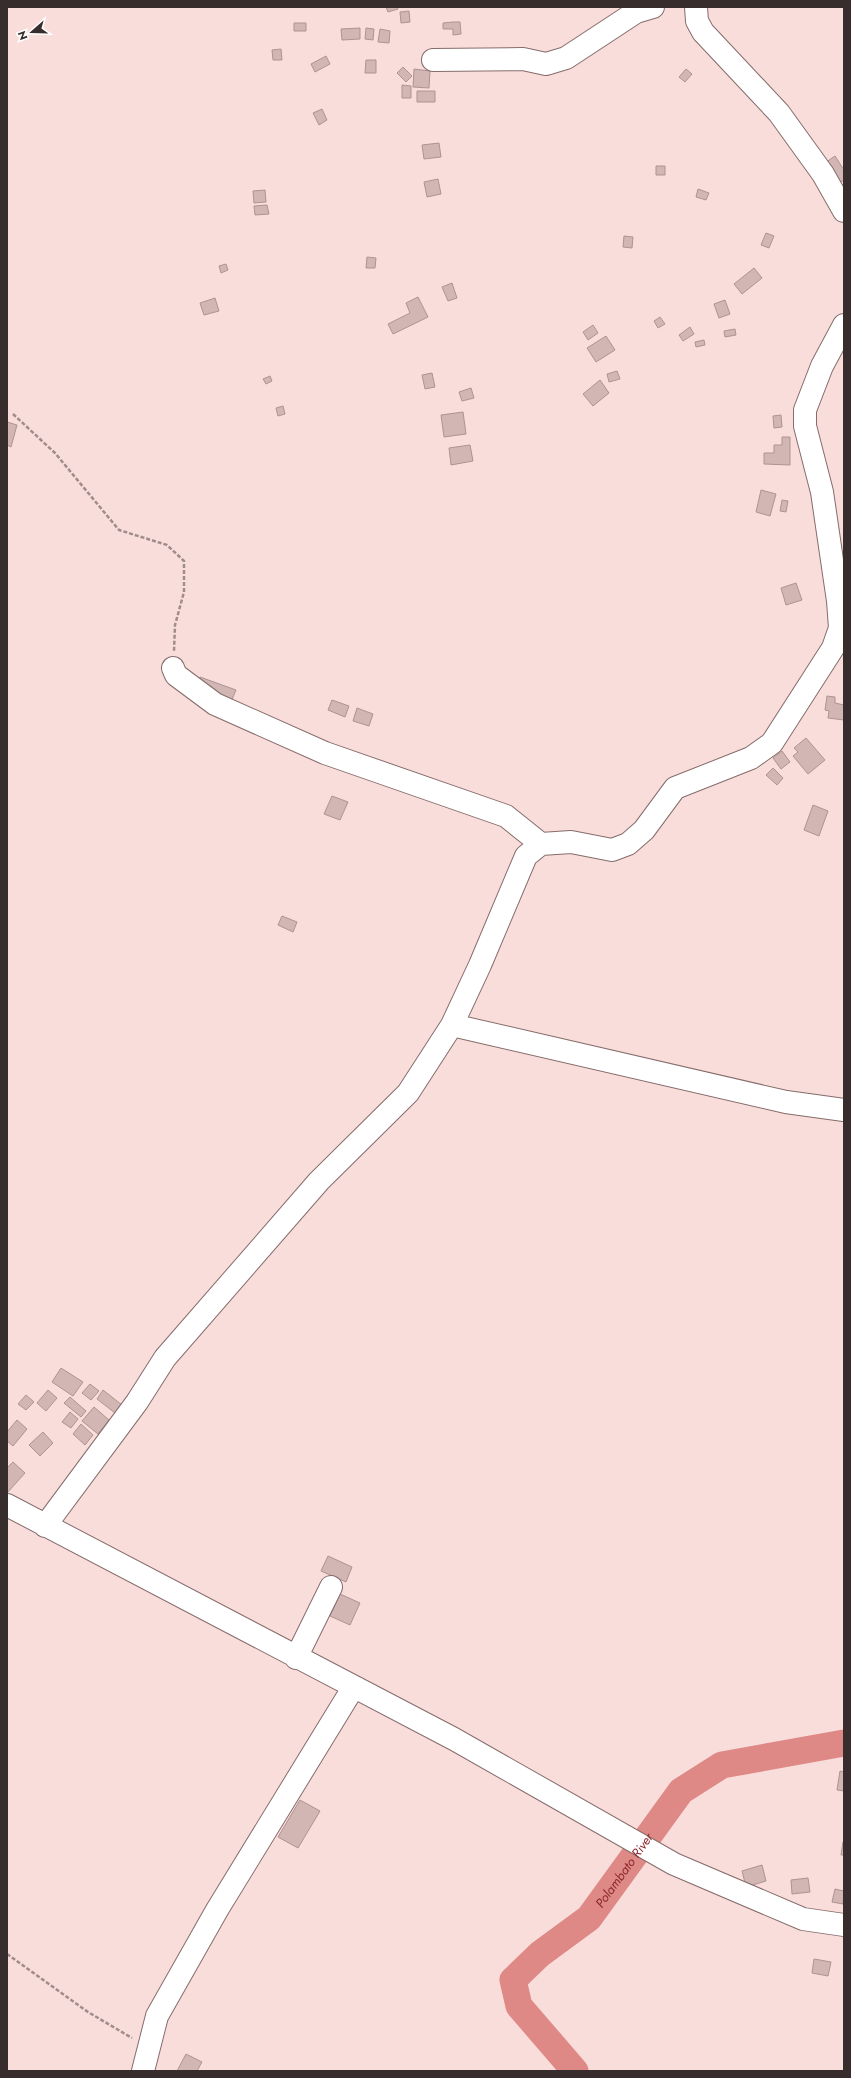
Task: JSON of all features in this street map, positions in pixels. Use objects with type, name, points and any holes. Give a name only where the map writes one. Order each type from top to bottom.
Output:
[{"type":"street","points":[[433,60],[523,59],[546,64],[566,58],[636,12],[653,7]]},
{"type":"street","points":[[696,7],[697,21],[703,32],[779,113],[822,174],[844,211]]},
{"type":"street","points":[[45,1526],[137,1402],[165,1358],[319,1181],[408,1093],[452,1025],[480,965],[526,856],[541,844],[571,842],[612,850],[628,844],[644,830],[675,788],[751,758],[772,743],[833,648],[840,628],[838,601],[822,492],[805,426],[805,410],[822,366],[844,324]]},
{"type":"street","points":[[173,668],[176,676],[215,704],[326,752],[506,816],[541,844]]},
{"type":"street","points":[[452,1025],[786,1102],[844,1110]]},
{"type":"street","points":[[7,1505],[353,1688],[454,1739],[674,1864],[803,1920],[844,1926]]},
{"type":"street","points":[[296,1658],[331,1587]]},
{"type":"street","points":[[143,2071],[157,2016],[217,1910],[353,1688]]},
{"type":"path","points":[[13,414],[55,453],[119,530],[166,545],[184,561],[184,592],[175,625],[173,668]]},
{"type":"path","points":[[7,1954],[88,2012],[148,2048]]},
{"type":"building","points":[[386,7],[397,7],[398,9],[388,12]]},
{"type":"building","points":[[409,11],[410,22],[401,23],[400,12]]},
{"type":"building","points":[[460,22],[461,34],[453,35],[453,29],[443,29],[443,23]]},
{"type":"building","points":[[294,23],[306,23],[306,31],[294,31]]},
{"type":"building","points":[[360,28],[360,39],[342,40],[341,29]]},
{"type":"building","points":[[366,28],[374,29],[373,40],[365,39]]},
{"type":"building","points":[[380,29],[390,31],[389,43],[378,42]]},
{"type":"building","points":[[281,49],[282,60],[273,60],[272,50]]},
{"type":"building","points":[[326,56],[330,64],[315,72],[311,64]]},
{"type":"building","points":[[366,60],[376,60],[376,73],[365,73]]},
{"type":"building","points":[[403,67],[412,76],[406,82],[397,73]]},
{"type":"building","points":[[414,69],[430,71],[429,88],[413,87]]},
{"type":"building","points":[[686,69],[692,74],[685,82],[679,77]]},
{"type":"building","points":[[402,85],[411,86],[411,98],[402,98]]},
{"type":"building","points":[[417,91],[435,91],[435,102],[417,102]]},
{"type":"building","points":[[322,109],[327,120],[319,125],[313,113]]},
{"type":"building","points":[[439,143],[441,157],[424,159],[422,145]]},
{"type":"building","points":[[835,156],[844,170],[844,180],[836,185],[822,165]]},
{"type":"building","points":[[656,166],[665,166],[665,175],[656,175]]},
{"type":"building","points":[[438,179],[441,194],[427,197],[424,182]]},
{"type":"building","points":[[698,189],[709,193],[706,200],[696,197]]},
{"type":"building","points":[[265,190],[266,202],[254,203],[253,191]]},
{"type":"building","points":[[267,205],[269,214],[255,215],[254,206]]},
{"type":"building","points":[[766,233],[774,236],[769,248],[761,245]]},
{"type":"building","points":[[624,236],[633,237],[632,248],[623,247]]},
{"type":"building","points":[[367,257],[376,258],[375,268],[366,268]]},
{"type":"building","points":[[226,264],[228,270],[221,273],[219,266]]},
{"type":"building","points":[[754,268],[762,278],[742,294],[734,284]]},
{"type":"building","points":[[452,283],[457,298],[448,301],[442,287]]},
{"type":"building","points":[[418,297],[428,317],[393,334],[388,324],[410,313],[406,303]]},
{"type":"building","points":[[215,298],[219,311],[204,315],[200,303]]},
{"type":"building","points":[[725,300],[730,314],[719,318],[714,304]]},
{"type":"building","points":[[660,317],[665,324],[658,328],[654,321]]},
{"type":"building","points":[[593,325],[598,333],[588,340],[583,332]]},
{"type":"building","points":[[690,327],[694,334],[683,341],[679,335]]},
{"type":"building","points":[[735,329],[736,335],[725,337],[724,331]]},
{"type":"building","points":[[606,336],[615,350],[596,362],[587,348]]},
{"type":"building","points":[[704,340],[705,345],[696,347],[695,342]]},
{"type":"building","points":[[617,371],[620,379],[609,382],[607,374]]},
{"type":"building","points":[[432,373],[435,387],[425,389],[422,375]]},
{"type":"building","points":[[270,376],[272,381],[266,384],[263,379]]},
{"type":"building","points":[[600,380],[609,393],[593,406],[583,394]]},
{"type":"building","points":[[471,388],[474,398],[462,401],[459,392]]},
{"type":"building","points":[[283,406],[285,414],[278,416],[276,408]]},
{"type":"building","points":[[463,412],[466,434],[444,437],[441,415]]},
{"type":"building","points":[[781,415],[782,427],[774,428],[773,416]]},
{"type":"building","points":[[7,422],[17,425],[11,447],[7,445]]},
{"type":"building","points":[[782,437],[790,437],[790,465],[764,464],[764,453],[774,453],[774,445],[782,445]]},
{"type":"building","points":[[470,445],[473,461],[451,465],[449,448]]},
{"type":"building","points":[[761,490],[776,494],[770,516],[756,512]]},
{"type":"building","points":[[782,500],[788,501],[786,512],[780,511]]},
{"type":"building","points":[[796,583],[802,600],[786,605],[781,588]]},
{"type":"building","points":[[200,677],[236,690],[231,702],[196,688]]},
{"type":"building","points":[[827,696],[835,697],[835,703],[844,705],[844,720],[828,718],[829,711],[825,710]]},
{"type":"building","points":[[332,700],[349,706],[345,717],[328,710]]},
{"type":"building","points":[[357,708],[373,714],[369,726],[353,721]]},
{"type":"building","points":[[806,738],[825,760],[808,774],[793,756],[798,752],[794,748]]},
{"type":"building","points":[[782,751],[790,762],[781,769],[773,758]]},
{"type":"building","points":[[773,768],[783,778],[777,785],[766,775]]},
{"type":"building","points":[[332,796],[348,802],[340,820],[324,814]]},
{"type":"building","points":[[813,805],[828,811],[819,836],[804,830]]},
{"type":"building","points":[[282,916],[297,922],[293,932],[278,925]]},
{"type":"building","points":[[61,1368],[83,1382],[73,1396],[52,1382]]},
{"type":"building","points":[[90,1384],[99,1391],[91,1400],[82,1393]]},
{"type":"building","points":[[48,1390],[57,1398],[46,1411],[37,1403]]},
{"type":"building","points":[[103,1390],[122,1405],[115,1413],[97,1399]]},
{"type":"building","points":[[26,1395],[34,1402],[26,1410],[18,1404]]},
{"type":"building","points":[[70,1397],[86,1411],[81,1417],[64,1403]]},
{"type":"building","points":[[94,1407],[109,1420],[98,1434],[82,1421]]},
{"type":"building","points":[[70,1412],[78,1419],[71,1428],[62,1422]]},
{"type":"building","points":[[17,1420],[27,1429],[13,1446],[7,1441],[7,1432]]},
{"type":"building","points":[[81,1424],[93,1435],[85,1445],[73,1434]]},
{"type":"building","points":[[43,1432],[53,1443],[40,1456],[29,1445]]},
{"type":"building","points":[[13,1462],[25,1473],[7,1493],[7,1468]]},
{"type":"building","points":[[328,1556],[352,1567],[346,1582],[321,1571]]},
{"type":"building","points":[[340,1594],[360,1603],[350,1625],[330,1616]]},
{"type":"building","points":[[840,1771],[844,1772],[844,1791],[837,1790]]},
{"type":"building","points":[[300,1800],[320,1811],[298,1848],[278,1837]]},
{"type":"building","points":[[843,1842],[844,1855],[841,1855]]},
{"type":"building","points":[[762,1865],[766,1881],[746,1887],[742,1871]]},
{"type":"building","points":[[808,1878],[810,1892],[792,1894],[791,1880]]},
{"type":"building","points":[[835,1889],[844,1891],[843,1904],[832,1902]]},
{"type":"building","points":[[814,1959],[831,1962],[828,1976],[812,1973]]},
{"type":"building","points":[[186,2054],[202,2062],[197,2071],[177,2071]]},
{"type":"waterway","name":"Polambato River","points":[[575,2071],[519,2006],[513,1980],[540,1954],[589,1918],[681,1791],[722,1765],[844,1743]]}]
